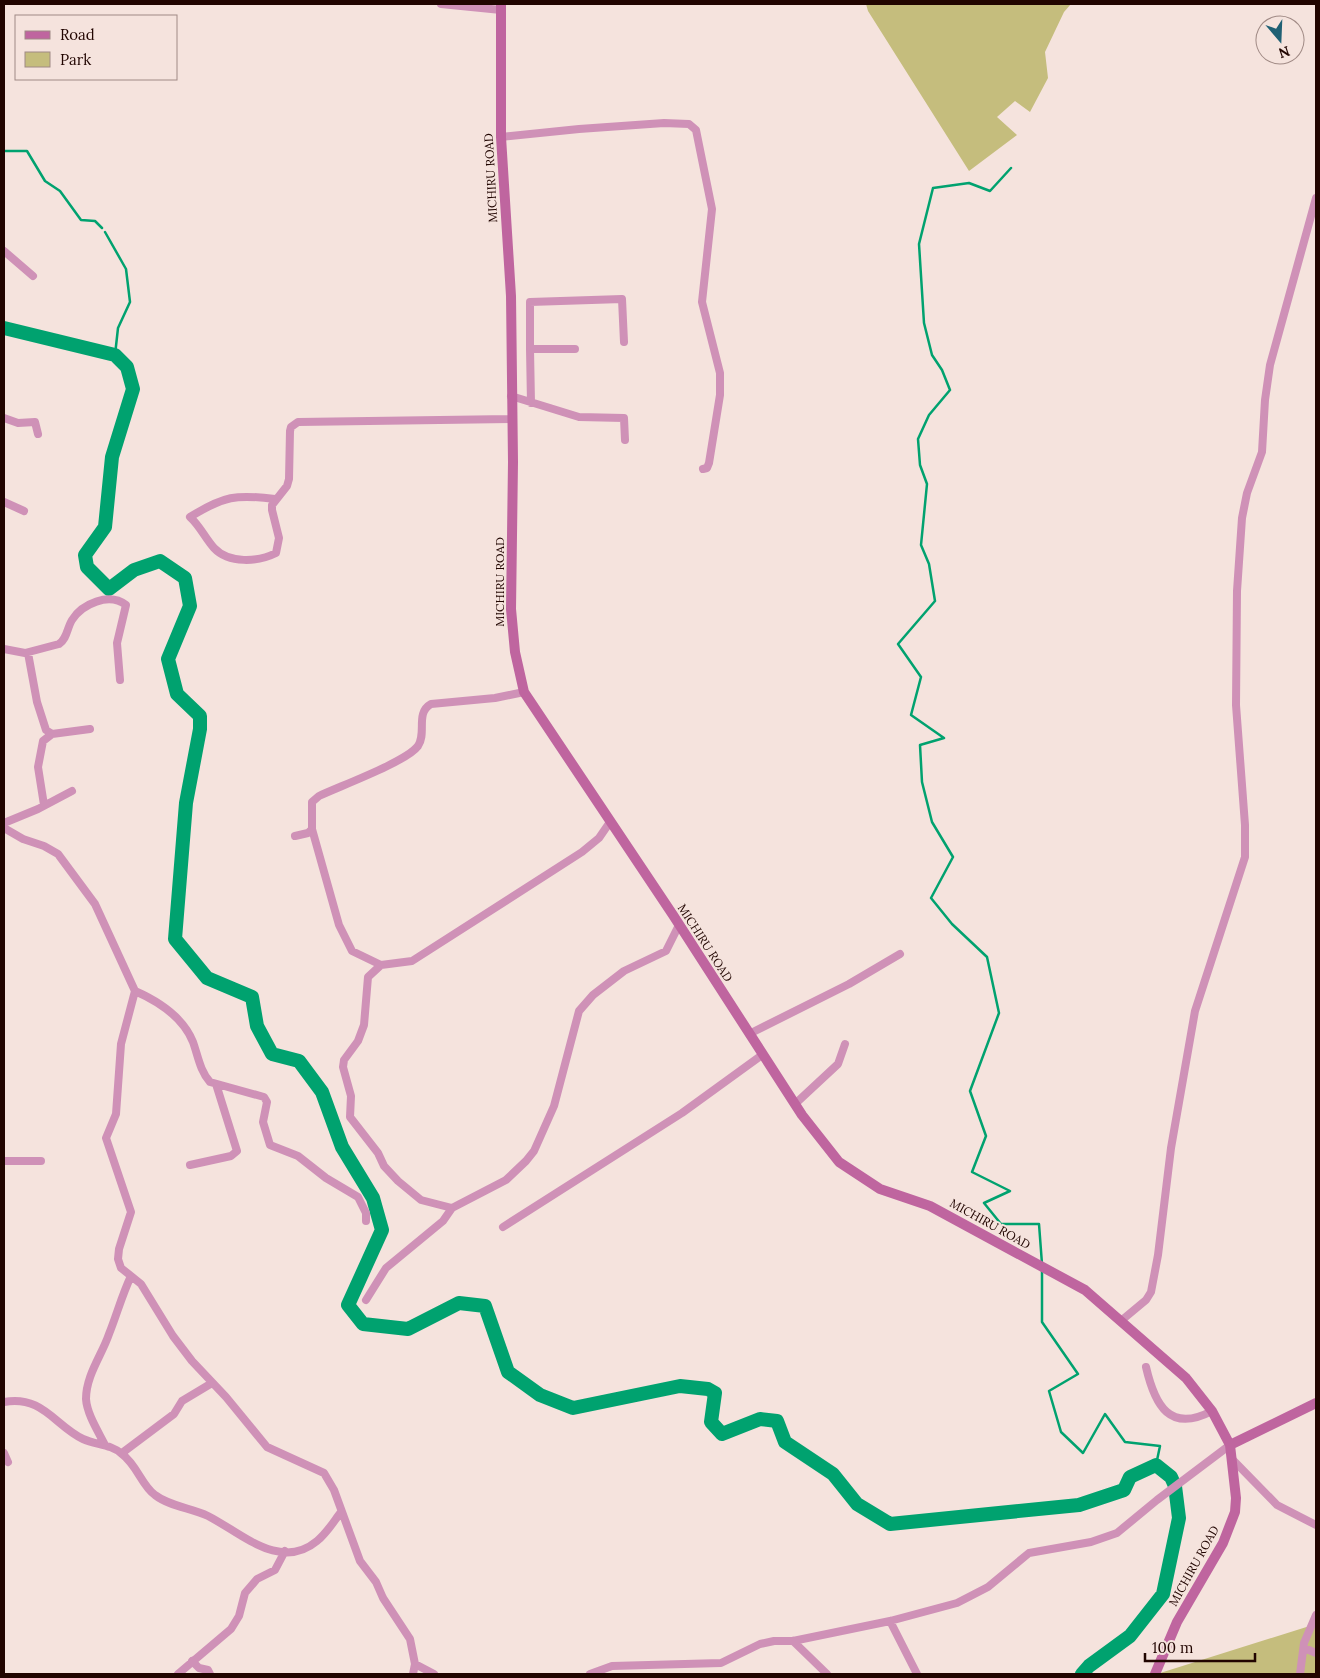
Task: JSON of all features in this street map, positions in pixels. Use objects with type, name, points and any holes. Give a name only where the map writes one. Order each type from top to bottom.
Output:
[{"type":"street","points":[[441,4],[501,7]]},
{"type":"street","name":"MICHIRU ROAD","points":[[501,7],[501,137],[511,296],[513,462],[511,609],[515,652],[524,692],[558,740],[762,1055],[823,1143],[847,1168],[880,1189],[930,1206],[1085,1290],[1122,1320],[1186,1378],[1212,1411],[1230,1445],[1236,1498],[1223,1543],[1177,1622],[1155,1674]]},
{"type":"street","points":[[501,137],[664,123],[689,124],[696,130],[712,209],[702,302],[720,373],[720,395],[709,463],[707,468],[703,469]]},
{"type":"street","points":[[1122,1320],[1146,1300],[1151,1292],[1171,1148],[1195,1011],[1244,857],[1245,825],[1236,705],[1237,591],[1242,518],[1247,493],[1262,452],[1265,400],[1270,365],[1316,198]]},
{"type":"street","points":[[4,250],[33,276]]},
{"type":"street","points":[[531,403],[530,302],[622,299],[624,342]]},
{"type":"street","points":[[530,349],[575,349]]},
{"type":"street","points":[[511,396],[579,417],[624,418],[625,440]]},
{"type":"street","points":[[4,418],[18,423],[36,422],[38,434]]},
{"type":"street","points":[[276,499],[238,495],[190,517],[215,550],[234,559],[263,559],[276,553],[279,545],[272,510],[276,499],[287,486],[289,479],[290,431],[298,422],[511,419]]},
{"type":"street","points":[[4,502],[24,511]]},
{"type":"street","points":[[4,649],[28,653],[62,642],[72,620],[92,603],[103,599],[124,603],[126,608],[121,620],[117,643],[120,680]]},
{"type":"street","points":[[28,653],[42,723],[46,730],[52,734]]},
{"type":"street","points":[[524,692],[496,698],[430,704],[422,714],[420,742],[416,748],[407,755],[314,799],[312,802],[312,829],[339,925],[352,951],[381,964],[412,961],[582,852],[599,838],[610,822]]},
{"type":"street","points":[[44,806],[38,767],[43,741],[52,734],[90,729]]},
{"type":"street","points":[[4,823],[44,806],[72,791]]},
{"type":"street","points":[[4,828],[30,843],[51,849],[62,860],[95,904],[135,991],[155,1002],[182,1022],[193,1042],[207,1078],[216,1084],[264,1097],[267,1102],[263,1122],[270,1145],[298,1156],[326,1178],[358,1197],[366,1213],[366,1221]]},
{"type":"street","points":[[295,836],[308,833],[312,829]]},
{"type":"street","points":[[366,1300],[386,1268],[443,1220],[452,1208],[506,1180],[526,1161],[534,1151],[554,1106],[579,1011],[593,996],[624,971],[660,955],[670,944],[679,925]]},
{"type":"street","points":[[749,1034],[849,984],[900,954]]},
{"type":"street","points":[[381,964],[368,977],[364,1025],[358,1041],[344,1060],[343,1068],[351,1096],[350,1117],[378,1153],[384,1166],[398,1181],[421,1200],[452,1208]]},
{"type":"street","points":[[135,991],[121,1044],[116,1114],[106,1138],[132,1212],[118,1254],[122,1268],[141,1284],[173,1336],[192,1361],[267,1447],[324,1473],[334,1490],[360,1561],[376,1582],[383,1598],[410,1639],[416,1664],[413,1674]]},
{"type":"street","points":[[795,1104],[838,1064],[845,1044]]},
{"type":"street","points":[[503,1227],[682,1113],[762,1055]]},
{"type":"street","points":[[190,1165],[231,1156],[237,1152],[216,1084]]},
{"type":"street","points":[[4,1161],[41,1161]]},
{"type":"street","points":[[105,1445],[89,1411],[87,1391],[92,1371],[110,1334],[118,1306],[130,1276]]},
{"type":"street","points":[[1146,1367],[1155,1398],[1165,1412],[1172,1417],[1196,1419],[1212,1411]]},
{"type":"street","points":[[122,1453],[174,1414],[182,1400],[212,1383]]},
{"type":"street","points":[[4,1402],[18,1401],[34,1406],[56,1417],[83,1439],[105,1445],[122,1453],[136,1467],[156,1497],[199,1512],[232,1529],[252,1544],[263,1548],[284,1551],[298,1550],[316,1542],[341,1512]]},
{"type":"street","points":[[590,1674],[613,1670],[721,1662],[760,1644],[774,1641],[793,1641],[890,1621],[957,1604],[988,1587],[1023,1557],[1034,1551],[1091,1542],[1117,1533],[1230,1445],[1316,1403]]},
{"type":"street","points":[[4,1453],[8,1462]]},
{"type":"street","points":[[1232,1459],[1277,1506],[1316,1525]]},
{"type":"street","points":[[178,1674],[231,1629],[239,1616],[244,1594],[257,1579],[275,1570],[284,1551]]},
{"type":"street","points":[[1300,1674],[1304,1648],[1316,1615]]},
{"type":"street","points":[[890,1621],[917,1674]]},
{"type":"street","points":[[793,1641],[827,1674]]},
{"type":"street","points":[[1304,1648],[1316,1653]]},
{"type":"street","points":[[192,1661],[199,1668],[208,1670],[210,1674]]},
{"type":"street","points":[[416,1664],[434,1674]]},
{"type":"green space","points":[[866,4],[1071,4],[1064,12],[1045,52],[1048,78],[1030,112],[1015,101],[997,117],[1017,135],[969,171],[868,11]]},
{"type":"green space","points":[[1316,1624],[1316,1674],[1157,1674]]},
{"type":"waterway","points":[[4,151],[27,151],[45,181],[60,191],[81,220],[95,221],[102,228]]},
{"type":"waterway","points":[[1011,168],[990,191],[969,183],[933,188],[919,244],[924,323],[932,355],[942,370],[950,390],[929,415],[918,439],[920,465],[927,484],[921,545],[929,564],[935,601],[898,644],[921,677],[911,715],[944,738],[920,745],[922,782],[932,822],[953,857],[931,898],[952,924],[987,957],[999,1013],[970,1091],[986,1136],[972,1172],[1010,1191],[984,1203],[1001,1224],[1039,1224],[1042,1264]]},
{"type":"waterway","points":[[105,232],[126,269],[130,302],[118,328],[115,355]]},
{"type":"waterway","points":[[4,328],[115,355],[127,367],[133,389],[112,457],[105,527],[85,555],[87,567],[109,589],[134,570],[160,561],[185,578],[190,606],[168,659],[177,694],[200,716],[200,729],[186,803],[175,939],[207,978],[252,997],[257,1026],[272,1054],[299,1061],[322,1092],[342,1147],[373,1198],[382,1230],[348,1305],[363,1324],[408,1329],[459,1303],[485,1306],[508,1372],[540,1395],[573,1408],[680,1386],[708,1389],[715,1393],[711,1422],[722,1434],[760,1419],[777,1421],[785,1442],[833,1474],[857,1504],[890,1524],[1079,1505],[1124,1490],[1130,1477],[1156,1465],[1171,1477],[1175,1486],[1179,1518],[1163,1594],[1130,1636],[1089,1666],[1082,1674]]},
{"type":"waterway","points":[[1042,1269],[1042,1322],[1078,1374],[1049,1391],[1061,1432],[1083,1453],[1105,1414],[1125,1442],[1160,1446],[1156,1465]]}]
